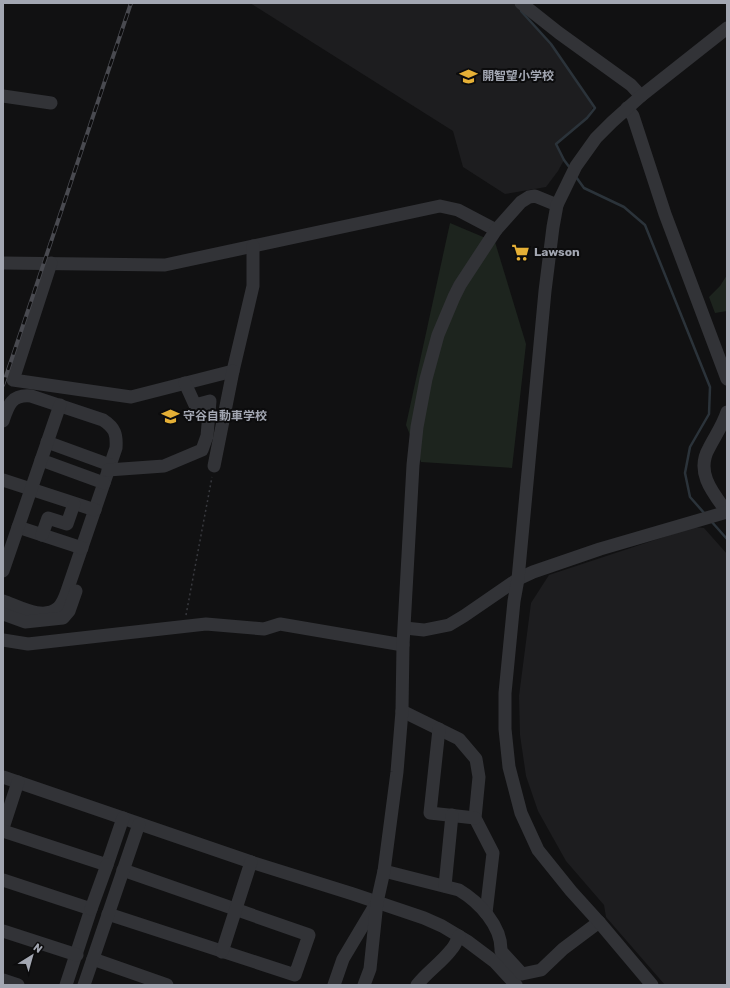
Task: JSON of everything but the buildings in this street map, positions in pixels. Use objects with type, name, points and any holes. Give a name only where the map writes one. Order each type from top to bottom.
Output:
[{"type":"street","points":[[521,3],[559,33],[631,85],[641,96]]},
{"type":"street","points":[[652,985],[571,891],[538,850],[522,813],[509,767],[505,729],[505,693],[514,601],[518,579],[545,291],[557,205],[570,178],[586,151],[596,138],[641,96],[727,28]]},
{"type":"street","points":[[3,96],[51,103]]},
{"type":"street","points":[[627,108],[633,116],[665,214],[727,379]]},
{"type":"street","points":[[364,985],[370,969],[376,902],[384,871],[397,772],[402,711],[403,645],[413,465],[417,427],[426,379],[438,335],[460,284],[496,230],[521,202],[529,196],[535,196],[557,205]]},
{"type":"street","points":[[3,263],[165,265],[440,206],[458,210],[496,230]]},
{"type":"street","points":[[214,466],[233,371],[253,286],[253,246]]},
{"type":"street","points":[[51,264],[13,380],[131,397],[233,371]]},
{"type":"street","points":[[41,460],[107,473],[164,466],[202,450],[207,436],[210,401],[195,405],[185,383]]},
{"type":"street","points":[[3,421],[7,408],[12,400],[19,397],[31,396],[103,420],[112,426],[116,438],[116,448],[95,510],[68,611],[63,618],[24,622],[3,614]]},
{"type":"street","points":[[3,571],[60,405]]},
{"type":"street","points":[[405,628],[424,630],[448,625],[464,616],[518,579],[533,572],[600,549],[718,514],[711,491],[705,480],[703,464],[707,450],[724,422],[727,412]]},
{"type":"street","points":[[47,442],[107,473]]},
{"type":"street","points":[[3,480],[95,510]]},
{"type":"street","points":[[42,535],[48,518],[66,524],[74,504]]},
{"type":"street","points":[[18,527],[86,548]]},
{"type":"street","points":[[3,601],[43,613],[50,612],[58,608],[86,548]]},
{"type":"street","points":[[3,640],[28,644],[206,624],[264,629],[280,624],[403,645]]},
{"type":"street","points":[[402,711],[459,738],[476,759],[479,777],[475,818],[493,853],[486,913]]},
{"type":"street","points":[[439,729],[430,812],[475,818]]},
{"type":"street","points":[[3,777],[251,862],[424,918],[459,936],[494,962],[509,983]]},
{"type":"street","points":[[3,828],[18,782]]},
{"type":"street","points":[[445,886],[452,815]]},
{"type":"street","points":[[66,985],[123,818]]},
{"type":"street","points":[[84,985],[138,824]]},
{"type":"street","points":[[3,831],[107,865]]},
{"type":"street","points":[[222,952],[251,862]]},
{"type":"street","points":[[108,914],[295,975],[309,935],[123,870]]},
{"type":"street","points":[[384,871],[445,886],[464,893],[486,913],[499,936],[501,951],[522,974],[541,970],[563,949],[599,922]]},
{"type":"street","points":[[3,880],[92,909]]},
{"type":"street","points":[[334,985],[343,959],[376,902]]},
{"type":"street","points":[[3,930],[77,955]]},
{"type":"street","points":[[417,985],[422,978],[449,954],[459,936]]},
{"type":"street","points":[[93,959],[167,985]]},
{"type":"street","points":[[3,980],[18,985]]},
{"type":"path","points":[[184,626],[214,466]]},
{"type":"shaded area","name":"開智望小学校","points":[[250,3],[514,3],[552,45],[593,107],[587,118],[557,144],[564,160],[546,187],[505,194],[463,167],[453,131]]},
{"type":"shaded area","points":[[450,223],[495,242],[526,344],[512,468],[421,462],[406,425]]},
{"type":"shaded area","points":[[727,275],[727,311],[715,313],[709,297],[720,286]]},
{"type":"shaded area","points":[[694,527],[704,528],[727,554],[727,985],[665,985],[606,917],[604,905],[566,861],[538,811],[526,776],[520,735],[519,696],[531,603],[549,575]]},
{"type":"waterway","points":[[521,11],[551,44],[595,108],[587,118],[556,144],[570,168]]},
{"type":"waterway","points":[[576,177],[584,188],[624,207],[645,225],[710,387],[709,414],[690,447],[685,473],[690,497],[705,514]]},
{"type":"waterway","points":[[711,521],[727,539]]},
{"type":"railway","points":[[3,385],[131,3]]},
{"type":"place","name":"開智望小学校","points":[[469,76]]},
{"type":"place","name":"Lawson","points":[[521,252]]},
{"type":"place","name":"守谷自動車学校","points":[[170,416]]}]
